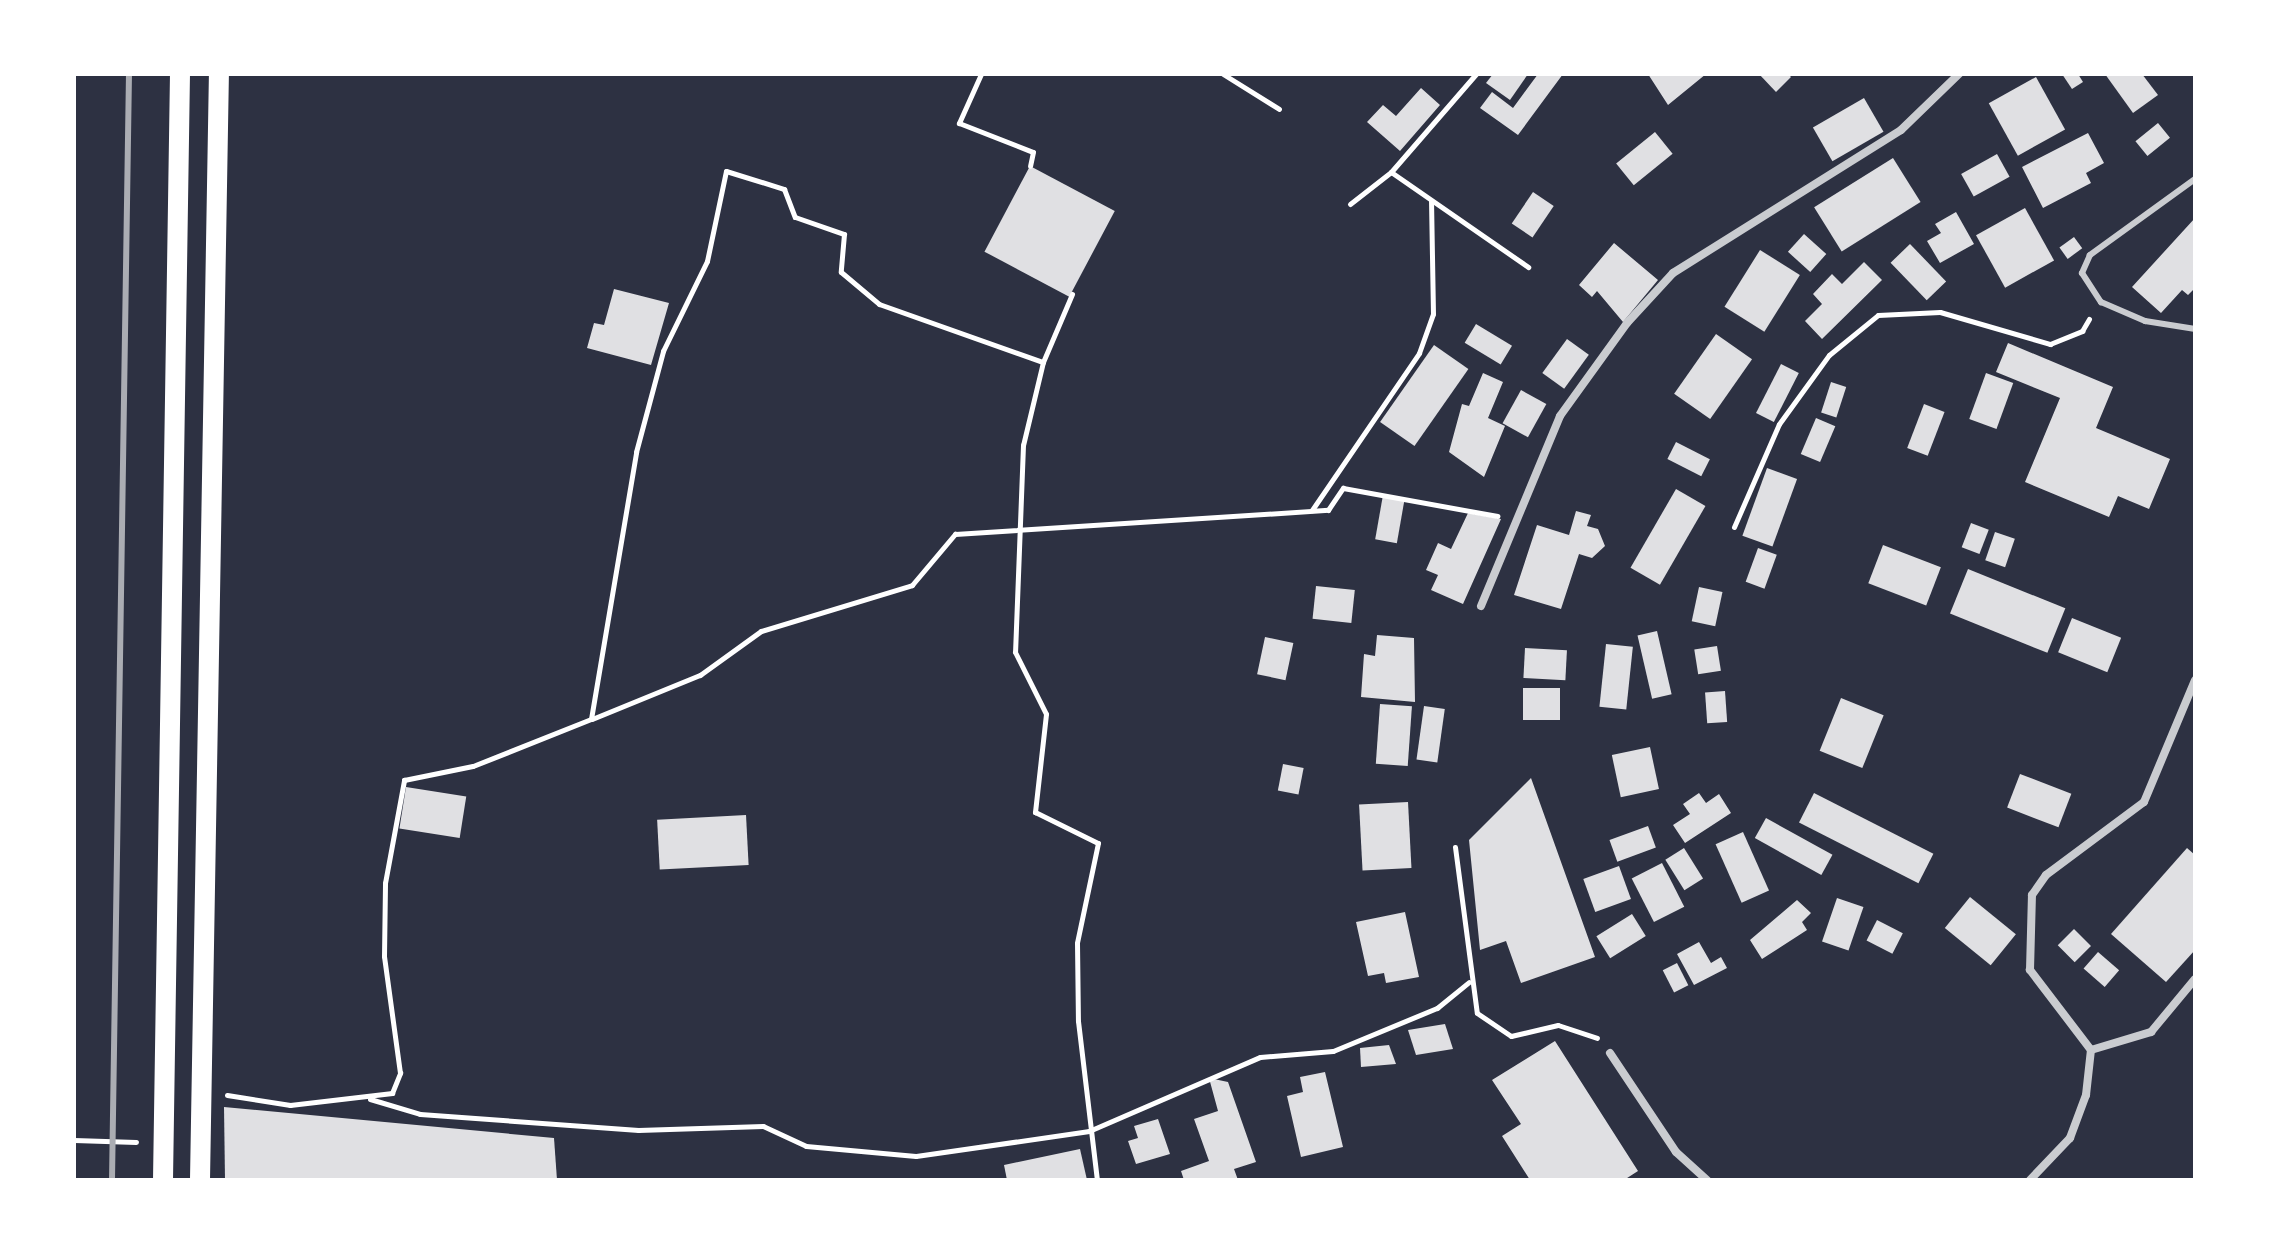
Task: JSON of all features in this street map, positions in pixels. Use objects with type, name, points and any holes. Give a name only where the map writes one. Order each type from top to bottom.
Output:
[{"type":"main road","points":[[163,1180],[180,74]]},
{"type":"main road","points":[[200,1180],[219,74]]},
{"type":"street","points":[[1481,606],[1560,416],[1673,273],[1901,130],[1959,74]]},
{"type":"street","points":[[2030,1180],[2070,1138],[2086,1095],[2091,1050],[2030,970],[2032,895],[2046,875],[2144,802],[2195,680]]},
{"type":"street","points":[[2091,1050],[2151,1032],[2195,979]]},
{"type":"street","points":[[1610,1053],[1676,1152],[1707,1180]]},
{"type":"lane","points":[[2195,179],[2090,255],[2083,285],[2101,302],[2145,321],[2195,329]]},
{"type":"path","points":[[981,74],[959,123],[1033,152],[1030,166]]},
{"type":"path","points":[[1223,74],[1279,109]]},
{"type":"path","points":[[1350,204],[1391,172],[1476,74]]},
{"type":"path","points":[[591,719],[636,452],[663,351],[707,261],[726,171],[784,189],[795,217],[844,234],[841,272],[879,304],[1043,362]]},
{"type":"path","points":[[1391,172],[1528,267]]},
{"type":"path","points":[[1312,511],[1419,353],[1433,314],[1431,201]]},
{"type":"path","points":[[1072,294],[1043,362],[1023,445],[1015,652],[1046,714],[1035,812],[1098,843],[1077,943],[1089,1131],[1097,1180]]},
{"type":"path","points":[[1734,527],[1779,424],[1829,355],[1878,315],[1940,312],[2050,344],[2082,331],[2101,302]]},
{"type":"path","points":[[200,1091],[290,1105],[392,1093],[400,1073],[384,956],[385,897],[404,780],[473,766],[700,675],[761,631],[912,585],[955,534],[1020,525],[1328,510],[1343,488],[1518,520]]},
{"type":"path","points":[[1455,847],[1469,982],[1477,1013],[1493,1029],[1511,1036],[1568,1026],[1595,1036],[1610,1053]]},
{"type":"path","points":[[369,1098],[420,1114],[607,1128],[763,1126],[806,1146],[916,1156],[1089,1131],[1260,1057],[1333,1051],[1437,1008],[1469,982]]},
{"type":"path","points":[[74,1140],[164,1138]]},
{"type":"building","points":[[1493,74],[1528,74],[1510,100],[1486,83]]},
{"type":"building","points":[[1538,74],[1563,74],[1518,135],[1480,108],[1492,92],[1513,108]]},
{"type":"building","points":[[1648,74],[1668,75],[1706,74],[1668,105]]},
{"type":"building","points":[[1759,74],[1788,74],[1791,77],[1776,92]]},
{"type":"building","points":[[2062,74],[2078,74],[2083,82],[2072,89]]},
{"type":"building","points":[[2105,74],[2142,74],[2158,95],[2133,113]]},
{"type":"building","points":[[2036,77],[2065,129],[2018,156],[1989,103]]},
{"type":"building","points":[[1421,88],[1440,105],[1400,151],[1367,122],[1383,105],[1396,116]]},
{"type":"building","points":[[1864,98],[1884,132],[1832,161],[1813,128]]},
{"type":"building","points":[[2158,123],[2170,138],[2147,156],[2135,141]]},
{"type":"building","points":[[1655,132],[1673,154],[1634,185],[1616,163]]},
{"type":"building","points":[[2088,133],[2104,163],[2086,173],[2091,183],[2043,208],[2022,167]]},
{"type":"building","points":[[1997,154],[2010,177],[1974,197],[1961,174]]},
{"type":"building","points":[[1893,158],[1921,202],[1842,251],[1814,207]]},
{"type":"building","points":[[1030,166],[1115,211],[1069,297],[984,252]]},
{"type":"building","points":[[1533,192],[1554,206],[1532,237],[1512,224]]},
{"type":"building","points":[[2025,208],[2054,260],[2005,288],[1976,235]]},
{"type":"building","points":[[1956,212],[1974,244],[1940,263],[1927,241],[1941,233],[1935,224]]},
{"type":"building","points":[[2195,218],[2195,288],[2188,295],[2182,290],[2161,313],[2132,287]]},
{"type":"building","points":[[1804,234],[1826,254],[1810,272],[1788,252]]},
{"type":"building","points":[[2074,237],[2082,248],[2068,259],[2059,248]]},
{"type":"building","points":[[1614,243],[1658,280],[1623,322],[1597,291],[1592,297],[1579,285]]},
{"type":"building","points":[[1910,244],[1946,281],[1927,300],[1891,263]]},
{"type":"building","points":[[1760,250],[1800,275],[1764,332],[1724,307]]},
{"type":"building","points":[[1864,262],[1882,280],[1822,339],[1805,321],[1822,304],[1813,294],[1832,274],[1842,284]]},
{"type":"building","points":[[614,289],[669,303],[651,365],[587,348],[594,323],[604,325]]},
{"type":"building","points":[[1476,324],[1512,346],[1501,364],[1465,343]]},
{"type":"building","points":[[1716,334],[1752,359],[1710,419],[1674,394]]},
{"type":"building","points":[[1567,339],[1589,355],[1564,389],[1542,373]]},
{"type":"building","points":[[2008,343],[2113,387],[2096,428],[2170,459],[2149,509],[2118,496],[2109,517],[2025,482],[2060,398],[1996,372]]},
{"type":"building","points":[[1434,345],[1468,369],[1414,446],[1380,422]]},
{"type":"building","points":[[1781,364],[1799,373],[1774,422],[1756,413]]},
{"type":"building","points":[[1483,373],[1503,382],[1488,418],[1505,426],[1484,477],[1449,452],[1462,404],[1469,406]]},
{"type":"building","points":[[1986,373],[2013,383],[1996,429],[1969,419]]},
{"type":"building","points":[[1831,382],[1846,387],[1836,417],[1821,412]]},
{"type":"building","points":[[1521,390],[1546,404],[1528,437],[1503,423]]},
{"type":"building","points":[[1924,404],[1945,412],[1928,456],[1907,448]]},
{"type":"building","points":[[1816,418],[1835,426],[1820,462],[1801,454]]},
{"type":"building","points":[[1676,442],[1710,459],[1701,476],[1667,459]]},
{"type":"building","points":[[1767,468],[1797,479],[1772,547],[1742,536]]},
{"type":"building","points":[[1676,489],[1705,506],[1660,585],[1630,568]]},
{"type":"building","points":[[1383,495],[1405,499],[1397,543],[1375,539]]},
{"type":"building","points":[[1576,511],[1591,515],[1587,526],[1598,529],[1605,546],[1592,558],[1579,554],[1561,609],[1514,595],[1537,525],[1569,535]]},
{"type":"building","points":[[1468,513],[1501,519],[1463,604],[1431,590],[1438,575],[1426,570],[1438,543],[1451,549]]},
{"type":"building","points":[[1971,523],[1989,530],[1979,554],[1962,547]]},
{"type":"building","points":[[1995,532],[2015,539],[2005,567],[1985,560]]},
{"type":"building","points":[[1883,545],[1941,567],[1926,605],[1868,583]]},
{"type":"building","points":[[1758,548],[1777,555],[1764,589],[1746,582]]},
{"type":"building","points":[[1968,569],[2065,608],[2047,653],[1950,614]]},
{"type":"building","points":[[1316,586],[1355,590],[1351,623],[1313,619]]},
{"type":"building","points":[[1699,587],[1722,592],[1715,626],[1692,621]]},
{"type":"building","points":[[2072,618],[2121,638],[2107,672],[2058,652]]},
{"type":"building","points":[[1657,631],[1672,694],[1652,699],[1638,635]]},
{"type":"building","points":[[1377,635],[1414,638],[1415,702],[1361,697],[1364,654],[1375,656]]},
{"type":"building","points":[[1265,637],[1293,643],[1285,680],[1257,674]]},
{"type":"building","points":[[1606,644],[1633,647],[1626,709],[1599,707]]},
{"type":"building","points":[[1717,646],[1721,671],[1698,674],[1694,650]]},
{"type":"building","points":[[1525,648],[1567,650],[1565,680],[1523,678]]},
{"type":"building","points":[[1523,688],[1560,688],[1560,720],[1523,720]]},
{"type":"building","points":[[1725,691],[1727,722],[1707,723],[1705,692]]},
{"type":"building","points":[[1841,698],[1884,715],[1862,768],[1820,751]]},
{"type":"building","points":[[1380,704],[1412,706],[1408,766],[1376,764]]},
{"type":"building","points":[[1424,706],[1445,709],[1437,762],[1416,759]]},
{"type":"building","points":[[1650,747],[1659,789],[1621,797],[1612,755]]},
{"type":"building","points":[[1283,764],[1304,768],[1298,795],[1278,791]]},
{"type":"building","points":[[2020,774],[2071,794],[2058,827],[2007,808]]},
{"type":"building","points":[[1531,778],[1595,957],[1521,983],[1506,941],[1480,950],[1469,840]]},
{"type":"building","points":[[406,787],[466,797],[460,838],[399,828]]},
{"type":"building","points":[[1699,793],[1706,803],[1719,794],[1731,813],[1685,843],[1673,825],[1690,814],[1683,804]]},
{"type":"building","points":[[1814,793],[1933,854],[1918,883],[1799,822]]},
{"type":"building","points":[[1408,802],[1411,868],[1363,870],[1359,805]]},
{"type":"building","points":[[746,815],[749,865],[660,870],[657,820]]},
{"type":"building","points":[[1766,818],[1832,855],[1821,875],[1755,838]]},
{"type":"building","points":[[1648,826],[1656,848],[1617,862],[1609,840]]},
{"type":"building","points":[[1743,832],[1769,890],[1742,903],[1716,844]]},
{"type":"building","points":[[1684,848],[1703,879],[1684,890],[1665,860]]},
{"type":"building","points":[[2187,848],[2195,855],[2195,950],[2166,982],[2111,934]]},
{"type":"building","points":[[1662,863],[1684,907],[1654,922],[1632,878]]},
{"type":"building","points":[[1619,866],[1631,899],[1595,912],[1583,879]]},
{"type":"building","points":[[1970,897],[2016,934],[1991,965],[1945,928]]},
{"type":"building","points":[[1837,898],[1863,907],[1848,951],[1822,941]]},
{"type":"building","points":[[1797,900],[1811,913],[1802,922],[1807,930],[1762,959],[1750,940]]},
{"type":"building","points":[[1405,912],[1419,977],[1386,983],[1384,973],[1368,976],[1356,922]]},
{"type":"building","points":[[1632,914],[1646,936],[1610,958],[1596,936]]},
{"type":"building","points":[[1877,920],[1903,933],[1892,954],[1867,940]]},
{"type":"building","points":[[2074,929],[2091,946],[2075,962],[2058,945]]},
{"type":"building","points":[[1699,942],[1711,963],[1721,957],[1727,968],[1694,985],[1677,954]]},
{"type":"building","points":[[2098,952],[2119,970],[2105,987],[2084,969]]},
{"type":"building","points":[[1677,963],[1688,985],[1674,993],[1663,970]]},
{"type":"building","points":[[1445,1024],[1453,1049],[1416,1055],[1408,1030]]},
{"type":"building","points":[[1555,1041],[1638,1171],[1624,1180],[1530,1180],[1502,1136],[1521,1124],[1492,1080]]},
{"type":"building","points":[[1389,1045],[1396,1064],[1361,1067],[1360,1048]]},
{"type":"building","points":[[1325,1072],[1343,1147],[1301,1157],[1287,1096],[1303,1092],[1300,1077]]},
{"type":"building","points":[[1209,1078],[1228,1082],[1256,1162],[1234,1169],[1238,1180],[1184,1180],[1181,1171],[1209,1161],[1194,1119],[1218,1111]]},
{"type":"building","points":[[224,1107],[554,1138],[557,1180],[225,1180]]},
{"type":"building","points":[[1158,1119],[1170,1154],[1136,1164],[1128,1141],[1138,1138],[1134,1126]]},
{"type":"building","points":[[1080,1149],[1087,1180],[1007,1180],[1004,1165]]},
{"type":"railway","points":[[112,1180],[129,74]]}]
